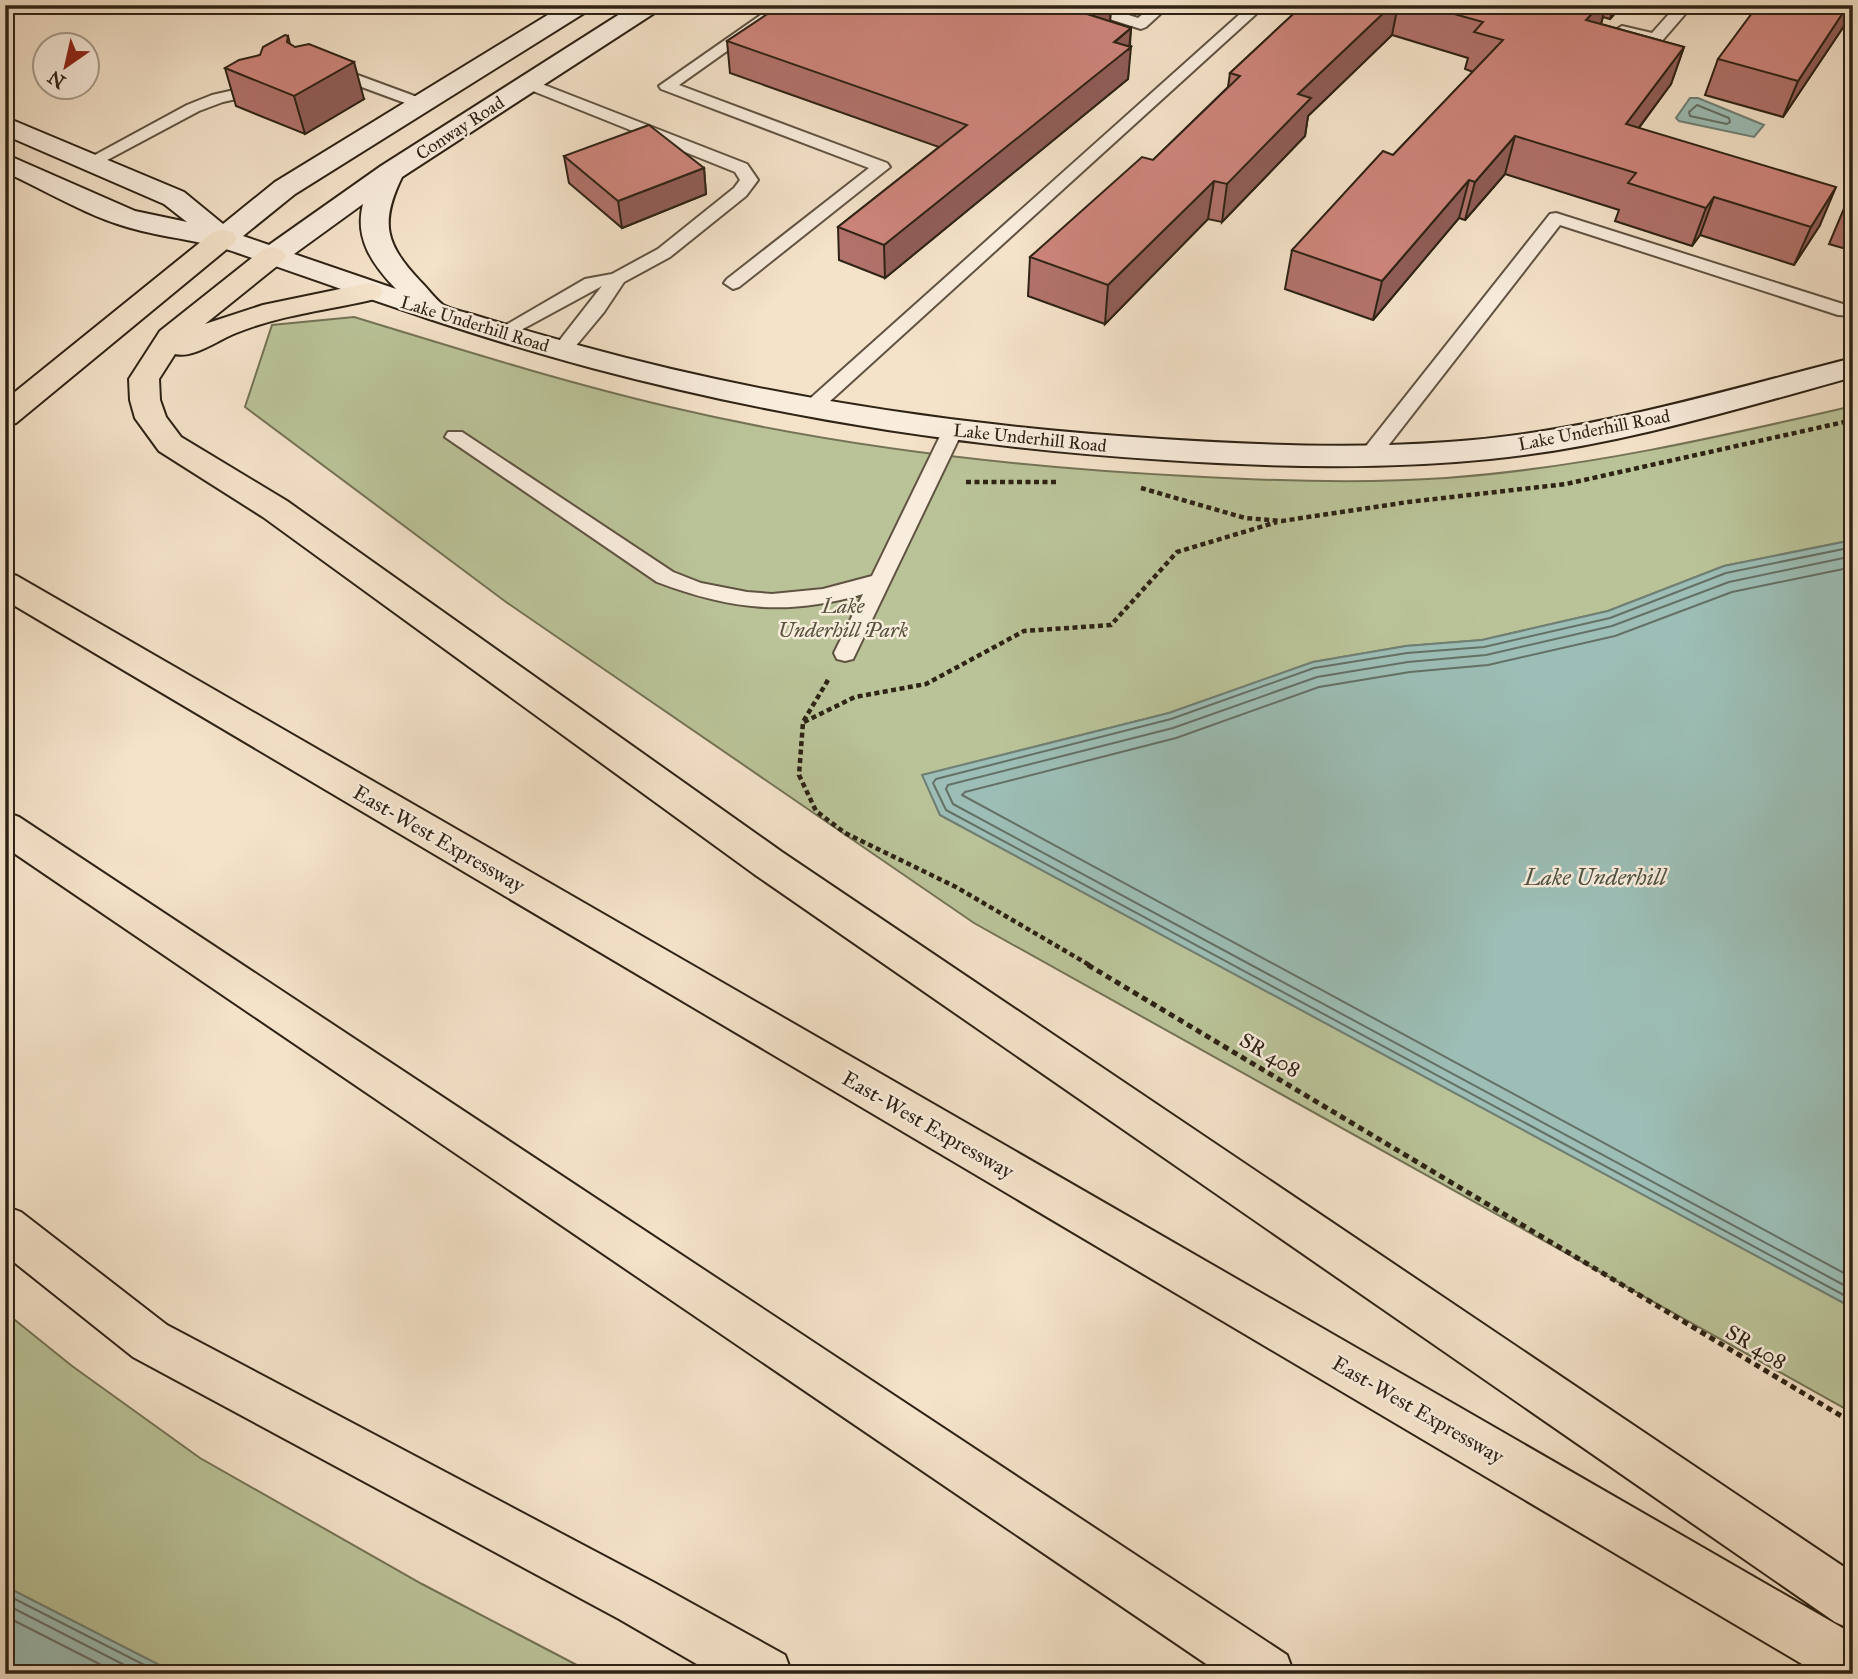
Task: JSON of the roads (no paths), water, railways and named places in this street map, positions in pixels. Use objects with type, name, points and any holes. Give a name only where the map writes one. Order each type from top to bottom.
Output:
[{"type":"highway","points":[[5,416],[223,238]]},
{"type":"highway","points":[[272,256],[171,337],[145,379],[145,400],[151,418],[170,444],[275,509],[768,863],[1853,1604]]},
{"type":"highway","points":[[155,361],[207,334],[264,312],[369,292]]},
{"type":"highway","name":"East-West Expressway","points":[[5,584],[1853,1664]]},
{"type":"highway","points":[[5,827],[1268,1674]]},
{"type":"highway","points":[[5,1227],[150,1341],[637,1601],[766,1674]]},
{"type":"main road","name":"Conway Road","points":[[223,238],[285,188],[580,5]]},
{"type":"main road","name":"Conway Road","points":[[272,256],[391,172],[651,5]]},
{"type":"main road","name":"Lake Underhill Road","points":[[5,125],[174,198],[223,238]]},
{"type":"main road","name":"Lake Underhill Road","points":[[5,162],[135,221],[223,238],[369,292],[562,351],[811,408],[953,430],[1159,450],[1428,454],[1532,444],[1659,418],[1853,367]]},
{"type":"main road","points":[[391,172],[377,195],[372,236],[384,259],[435,312]]},
{"type":"lane","points":[[733,283],[881,167],[667,86],[785,5]]},
{"type":"lane","points":[[1080,5],[1141,24],[1163,5]]},
{"type":"lane","points":[[811,408],[1259,5]]},
{"type":"lane","points":[[1604,26],[1655,39],[1686,5]]},
{"type":"lane","points":[[307,77],[333,71],[422,104]]},
{"type":"lane","points":[[501,333],[591,283],[617,278],[664,253],[740,192],[749,180],[741,168],[528,84]]},
{"type":"lane","points":[[90,162],[193,107],[265,87]]},
{"type":"lane","points":[[1370,455],[1556,218],[1850,312]]},
{"type":"lane","points":[[562,351],[617,278]]},
{"type":"lane","points":[[845,653],[953,430]]},
{"type":"lane","points":[[455,437],[665,578],[701,593],[771,604],[823,596],[880,581]]},
{"type":"water","points":[[1690,98],[1698,98],[1764,125],[1754,137],[1679,121],[1676,118]]},
{"type":"water","name":"Lake Underhill","points":[[1853,540],[1853,1308],[940,815],[922,775],[1169,713],[1313,662],[1406,646],[1482,640],[1608,611],[1724,566]]},
{"type":"water","points":[[5,1586],[177,1674],[5,1674]]},
{"type":"park label","name":"Lake Underhill Park","points":[[843,618]]}]
